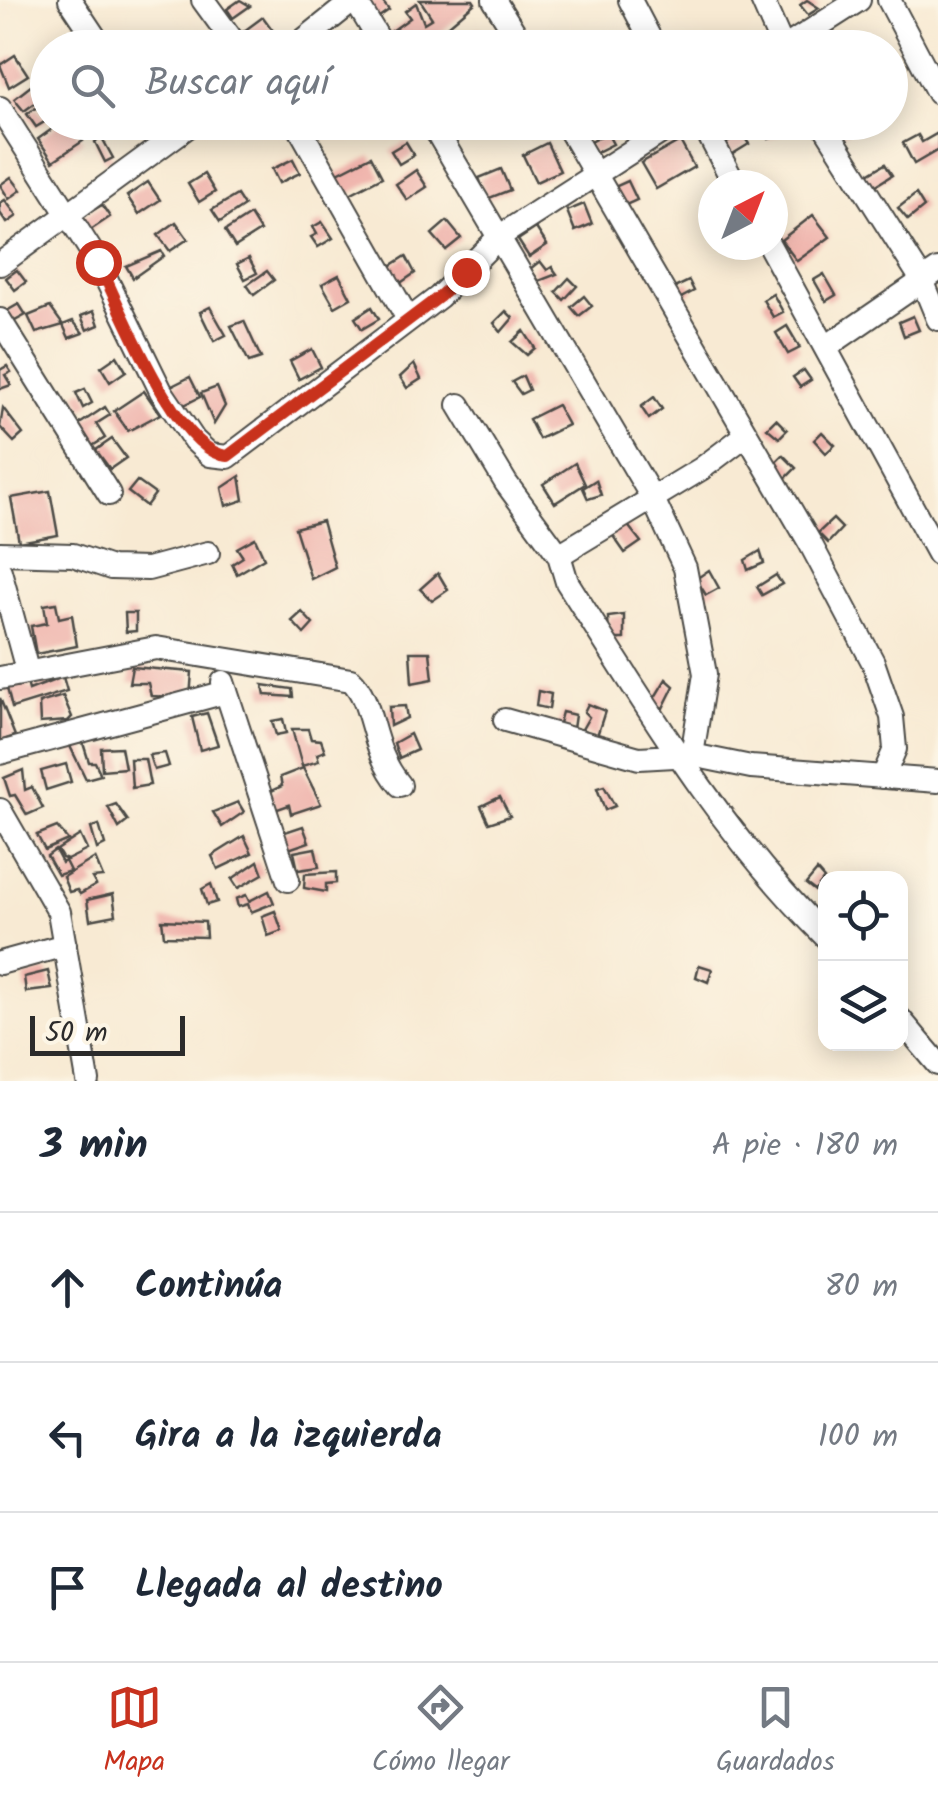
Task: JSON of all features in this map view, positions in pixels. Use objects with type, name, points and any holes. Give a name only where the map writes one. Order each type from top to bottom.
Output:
[{"type":"street","points":[[70,0],[90,30]]},
{"type":"street","points":[[203,0],[225,30]]},
{"type":"street","points":[[317,30],[355,0],[373,30]]},
{"type":"street","points":[[494,0],[513,30]]},
{"type":"street","points":[[630,0],[646,30]]},
{"type":"street","points":[[762,0],[775,30]]},
{"type":"street","points":[[812,30],[859,0]]},
{"type":"street","points":[[889,0],[905,30]]},
{"type":"street","points":[[908,36],[938,92]]},
{"type":"street","points":[[0,108],[98,262],[161,391],[194,440],[210,455],[228,456],[439,297],[500,236],[650,140]]},
{"type":"street","points":[[0,264],[170,140]]},
{"type":"street","points":[[306,140],[408,320]]},
{"type":"street","points":[[441,140],[653,498],[685,568],[705,674],[685,755]]},
{"type":"street","points":[[573,140],[873,662],[892,718],[894,749],[883,777]]},
{"type":"street","points":[[712,140],[728,170]]},
{"type":"street","points":[[835,140],[930,275],[938,319]]},
{"type":"street","points":[[777,260],[938,554]]},
{"type":"street","points":[[826,346],[930,275]]},
{"type":"street","points":[[0,320],[109,494]]},
{"type":"street","points":[[460,405],[506,483],[559,554],[567,582],[772,884],[818,928]]},
{"type":"street","points":[[559,554],[653,498],[746,435]]},
{"type":"street","points":[[0,553],[73,555],[110,568],[148,569],[208,552]]},
{"type":"street","points":[[0,570],[27,670]]},
{"type":"street","points":[[0,678],[156,648],[351,680],[363,691],[378,753],[400,785]]},
{"type":"street","points":[[222,658],[226,692],[288,880]]},
{"type":"street","points":[[0,753],[226,692]]},
{"type":"street","points":[[505,720],[639,758],[685,755],[752,767],[938,782]]},
{"type":"street","points":[[2,818],[60,912],[88,1081]]},
{"type":"street","points":[[0,963],[65,946]]},
{"type":"street","points":[[908,1028],[938,1064]]},
{"type":"building","points":[[240,0],[250,6],[233,18],[227,9]]},
{"type":"building","points":[[381,0],[389,10],[376,19],[367,6]]},
{"type":"building","points":[[420,0],[475,3],[443,30],[393,30],[410,18],[405,11],[416,3],[424,23],[432,18]]},
{"type":"building","points":[[807,0],[819,8],[808,15],[800,5]]},
{"type":"building","points":[[263,17],[273,30],[245,30]]},
{"type":"building","points":[[15,55],[28,75],[9,87],[0,65]]},
{"type":"building","points":[[30,87],[30,107],[24,111],[14,99]]},
{"type":"building","points":[[938,133],[938,150],[914,164],[903,143],[918,135],[922,142]]},
{"type":"building","points":[[39,140],[82,140],[83,141],[53,161]]},
{"type":"building","points":[[103,140],[113,158],[105,162],[95,142]]},
{"type":"building","points":[[611,140],[613,144],[593,154],[588,143]]},
{"type":"building","points":[[746,140],[749,144],[731,155],[725,144]]},
{"type":"building","points":[[680,141],[694,167],[656,189],[641,163]]},
{"type":"building","points":[[406,142],[414,155],[399,164],[391,151]]},
{"type":"building","points":[[547,143],[560,171],[536,182],[523,155]]},
{"type":"building","points":[[371,156],[382,177],[344,197],[332,176]]},
{"type":"building","points":[[293,159],[300,173],[279,183],[272,169]]},
{"type":"building","points":[[885,164],[892,175],[870,189],[863,177]]},
{"type":"building","points":[[501,169],[510,190],[487,199],[479,178]]},
{"type":"building","points":[[416,170],[427,187],[407,200],[396,184]]},
{"type":"building","points":[[204,174],[215,192],[199,202],[188,184]]},
{"type":"building","points":[[11,177],[21,190],[9,199],[0,185]]},
{"type":"building","points":[[628,181],[637,200],[619,208],[610,189]]},
{"type":"building","points":[[148,182],[160,200],[139,214],[127,196]]},
{"type":"building","points":[[916,194],[924,207],[908,220],[898,208]]},
{"type":"building","points":[[237,195],[244,206],[220,222],[212,210]]},
{"type":"building","points":[[5,200],[17,216],[7,223],[0,213],[0,203]]},
{"type":"building","points":[[584,204],[592,224],[575,231],[567,211]]},
{"type":"building","points":[[102,205],[110,217],[89,231],[80,218]]},
{"type":"building","points":[[250,215],[260,231],[235,247],[225,231]]},
{"type":"building","points":[[813,215],[830,237],[797,261],[788,249],[788,235]]},
{"type":"building","points":[[447,221],[461,238],[446,250],[432,234]]},
{"type":"building","points":[[176,222],[188,239],[170,251],[158,235]]},
{"type":"building","points":[[322,222],[333,238],[318,247],[311,237],[317,234],[313,227]]},
{"type":"building","points":[[536,228],[547,245],[529,257],[518,240]]},
{"type":"building","points":[[161,251],[164,256],[133,278],[126,266]]},
{"type":"building","points":[[406,256],[415,273],[399,284],[389,267]]},
{"type":"building","points":[[249,258],[257,273],[245,279],[237,264]]},
{"type":"building","points":[[540,261],[557,274],[539,281],[530,269]]},
{"type":"building","points":[[17,270],[26,282],[15,290],[6,278]]},
{"type":"building","points":[[267,271],[274,280],[254,295],[247,285]]},
{"type":"building","points":[[824,274],[836,295],[826,301],[814,280]]},
{"type":"building","points":[[339,275],[351,298],[335,307],[322,284]]},
{"type":"building","points":[[569,278],[577,286],[564,300],[556,292]]},
{"type":"building","points":[[689,281],[694,291],[679,299],[674,288]]},
{"type":"building","points":[[773,294],[783,312],[773,317],[763,300]]},
{"type":"building","points":[[584,296],[592,306],[579,316],[571,307]]},
{"type":"building","points":[[19,304],[26,315],[11,323],[5,312]]},
{"type":"building","points":[[50,307],[63,325],[36,333],[28,316]]},
{"type":"building","points":[[210,307],[226,335],[214,341],[200,312]]},
{"type":"building","points":[[372,307],[379,319],[362,329],[355,318]]},
{"type":"building","points":[[94,311],[99,325],[87,330],[81,316]]},
{"type":"building","points":[[506,311],[513,318],[501,332],[494,323]]},
{"type":"building","points":[[913,316],[919,330],[904,336],[899,322]]},
{"type":"building","points":[[73,321],[83,333],[69,338],[63,325]]},
{"type":"building","points":[[244,321],[261,358],[249,362],[231,326]]},
{"type":"building","points":[[787,326],[800,348],[788,354],[776,333]]},
{"type":"building","points":[[524,331],[535,348],[527,355],[512,342]]},
{"type":"building","points":[[312,349],[321,367],[299,379],[290,361]]},
{"type":"building","points":[[117,356],[126,371],[110,382],[101,367]]},
{"type":"building","points":[[414,364],[421,379],[407,388],[400,377]]},
{"type":"building","points":[[7,366],[11,372],[5,375],[11,385],[0,389],[0,370]]},
{"type":"building","points":[[804,370],[811,380],[800,387],[793,377]]},
{"type":"building","points":[[523,376],[529,390],[521,394],[512,382]]},
{"type":"building","points":[[190,377],[200,397],[182,406],[172,386]]},
{"type":"building","points":[[217,387],[225,406],[214,424],[201,393]]},
{"type":"building","points":[[85,389],[92,403],[83,408],[76,393]]},
{"type":"building","points":[[144,391],[160,414],[128,431],[114,411]]},
{"type":"building","points":[[654,397],[662,409],[649,419],[641,407]]},
{"type":"building","points":[[557,405],[568,425],[539,439],[529,419]]},
{"type":"building","points":[[105,407],[110,415],[96,424],[105,438],[89,448],[75,427]]},
{"type":"building","points":[[3,408],[23,434],[14,442],[0,427]]},
{"type":"building","points":[[776,419],[787,430],[779,438],[767,428]]},
{"type":"building","points":[[822,432],[835,445],[826,453],[814,440]]},
{"type":"building","points":[[112,439],[126,458],[110,469],[96,450]]},
{"type":"building","points":[[783,455],[796,468],[786,478],[773,465]]},
{"type":"building","points":[[575,463],[585,484],[555,503],[543,484]]},
{"type":"building","points":[[240,476],[244,500],[226,506],[222,488]]},
{"type":"building","points":[[596,480],[601,495],[588,499],[583,488]]},
{"type":"building","points":[[137,481],[155,494],[146,506],[128,492]]},
{"type":"building","points":[[50,491],[58,535],[19,542],[11,498]]},
{"type":"building","points":[[833,519],[842,528],[828,543],[818,533]]},
{"type":"building","points":[[322,521],[335,567],[311,579],[295,528]]},
{"type":"building","points":[[626,523],[641,542],[625,553],[611,533]]},
{"type":"building","points":[[255,538],[264,558],[237,574],[232,564],[243,557],[237,548]]},
{"type":"building","points":[[760,551],[764,563],[748,570],[745,560]]},
{"type":"building","points":[[709,570],[719,588],[706,595],[696,579]]},
{"type":"building","points":[[438,573],[448,590],[432,601],[420,589]]},
{"type":"building","points":[[776,575],[782,584],[762,595],[757,587]]},
{"type":"building","points":[[56,603],[59,618],[72,615],[77,646],[36,654],[31,626],[47,623],[44,605]]},
{"type":"building","points":[[302,612],[313,624],[304,634],[292,621]]},
{"type":"building","points":[[125,613],[136,613],[136,631],[126,632]]},
{"type":"building","points":[[624,615],[624,639],[609,639],[608,617]]},
{"type":"building","points":[[410,652],[430,652],[433,679],[412,683]]},
{"type":"building","points":[[132,667],[192,672],[190,698],[151,696],[148,683],[129,683]]},
{"type":"building","points":[[63,677],[67,691],[12,708],[6,684],[26,679],[29,690]]},
{"type":"building","points":[[666,679],[674,686],[663,708],[652,702]]},
{"type":"building","points":[[263,685],[292,689],[293,697],[265,695]]},
{"type":"building","points":[[538,691],[551,694],[549,709],[536,706]]},
{"type":"building","points":[[63,696],[72,717],[68,721],[40,723],[39,703]]},
{"type":"building","points":[[0,698],[15,736],[0,741]]},
{"type":"building","points":[[588,704],[605,711],[596,739],[581,731],[589,717],[584,712]]},
{"type":"building","points":[[405,706],[407,718],[390,726],[389,707]]},
{"type":"building","points":[[562,712],[575,715],[573,729],[558,727]]},
{"type":"building","points":[[207,713],[218,745],[200,750],[192,717]]},
{"type":"building","points":[[283,719],[286,733],[276,735],[272,721]]},
{"type":"building","points":[[292,729],[308,729],[311,739],[321,740],[325,751],[317,754],[319,761],[302,766]]},
{"type":"building","points":[[410,734],[417,750],[399,758],[394,743]]},
{"type":"building","points":[[83,743],[89,762],[95,762],[101,775],[86,779],[69,744]]},
{"type":"building","points":[[121,747],[125,768],[102,770],[101,748]]},
{"type":"building","points":[[165,753],[169,766],[154,770],[149,755]]},
{"type":"building","points":[[130,759],[145,759],[150,785],[132,788]]},
{"type":"building","points":[[66,764],[71,782],[46,790],[41,771]]},
{"type":"building","points":[[303,768],[321,804],[291,814],[289,805],[275,810],[269,792],[282,786],[280,777]]},
{"type":"building","points":[[23,770],[25,790],[32,787],[43,808],[27,815],[15,795],[10,796],[4,778]]},
{"type":"building","points":[[604,786],[615,806],[605,810],[597,788]]},
{"type":"building","points":[[500,797],[510,816],[489,823],[481,806]]},
{"type":"building","points":[[238,802],[244,812],[222,827],[213,812]]},
{"type":"building","points":[[116,804],[128,821],[119,828],[108,807]]},
{"type":"building","points":[[99,825],[105,845],[97,849],[91,828]]},
{"type":"building","points":[[303,826],[309,842],[283,851],[276,835]]},
{"type":"building","points":[[57,827],[68,840],[45,850],[37,835]]},
{"type":"building","points":[[80,835],[87,850],[67,860],[62,858],[57,850]]},
{"type":"building","points":[[244,836],[252,853],[218,869],[212,856]]},
{"type":"building","points":[[315,848],[319,867],[298,870],[294,852]]},
{"type":"building","points":[[55,850],[70,871],[58,875],[47,856]]},
{"type":"building","points":[[95,858],[103,877],[92,878],[96,885],[80,894],[77,890],[69,892],[63,877]]},
{"type":"building","points":[[258,861],[263,874],[238,888],[232,879]]},
{"type":"building","points":[[817,871],[815,891],[806,884]]},
{"type":"building","points":[[336,872],[336,883],[326,884],[326,892],[304,888],[305,874]]},
{"type":"building","points":[[211,884],[217,902],[207,905],[202,889]]},
{"type":"building","points":[[269,891],[274,903],[251,912],[248,904],[238,907],[236,899],[246,895],[249,901]]},
{"type":"building","points":[[113,894],[116,915],[90,920],[87,900]]},
{"type":"building","points":[[275,911],[282,931],[268,936],[262,916]]},
{"type":"building","points":[[162,920],[205,922],[206,937],[164,936]]},
{"type":"building","points":[[699,965],[712,969],[708,982],[696,977]]},
{"type":"building","points":[[48,971],[52,989],[26,992],[24,977]]},
{"type":"route","points":[[98,262],[161,391],[194,440],[210,455],[228,456],[308,399],[466,272]]}]
